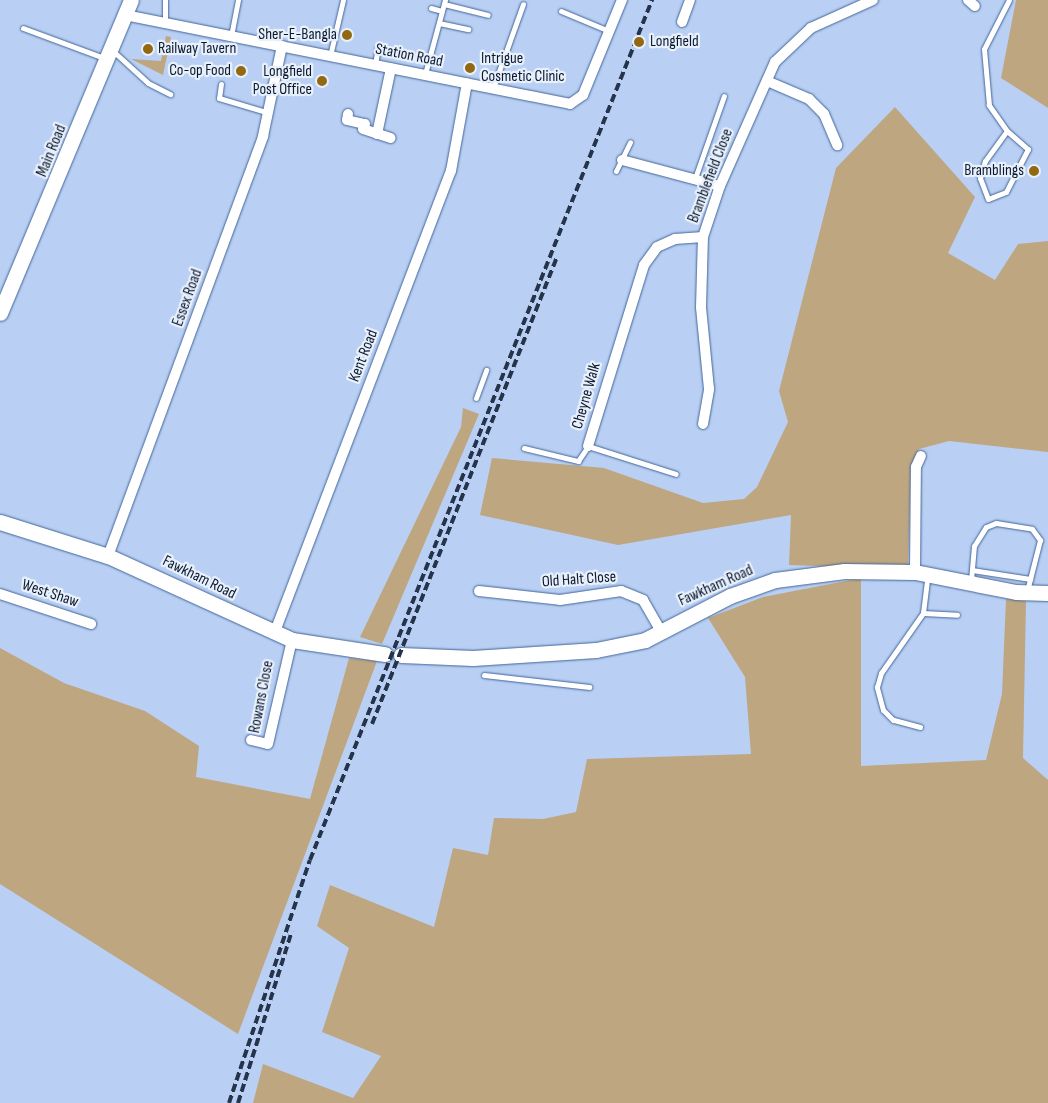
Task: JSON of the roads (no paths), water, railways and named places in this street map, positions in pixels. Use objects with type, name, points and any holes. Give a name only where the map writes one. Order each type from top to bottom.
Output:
[{"type":"street","name":"Main Road","points":[[0,313],[111,55],[131,0]]},
{"type":"street","name":"Station Road","points":[[125,16],[493,88],[577,102],[610,31],[622,0]]},
{"type":"street","points":[[682,22],[690,0]]},
{"type":"street","name":"Bramblefield Close","points":[[703,424],[709,389],[701,307],[703,237],[720,186],[775,62],[792,43],[811,28],[873,0]]},
{"type":"street","name":"Essex Road","points":[[108,556],[269,113],[282,46]]},
{"type":"street","points":[[377,134],[391,68]]},
{"type":"street","points":[[767,81],[809,99],[824,114],[837,145]]},
{"type":"street","name":"Kent Road","points":[[274,634],[451,171],[467,83]]},
{"type":"street","points":[[348,114],[347,120],[365,124],[363,129],[392,138]]},
{"type":"street","points":[[622,160],[694,181],[720,186]]},
{"type":"street","name":"Cheyne Walk","points":[[588,446],[615,354],[644,266],[657,246],[675,239],[703,237]]},
{"type":"street","points":[[921,456],[916,467],[922,574]]},
{"type":"street","name":"Fawkham Road","points":[[0,522],[108,556],[274,634],[292,640],[385,654]]},
{"type":"street","name":"Fawkham Road","points":[[401,655],[543,656],[596,650],[645,640],[730,596],[775,580],[844,571],[971,577],[1028,586],[1048,594]]},
{"type":"street","name":"Old Halt Close","points":[[479,591],[560,600],[622,591],[643,600],[661,631]]},
{"type":"street","name":"West Shaw","points":[[0,594],[91,624]]},
{"type":"street","name":"Rowans Close","points":[[251,740],[268,744],[292,640]]},
{"type":"lane","points":[[165,0],[165,23]]},
{"type":"lane","points":[[231,36],[238,0]]},
{"type":"lane","points":[[330,56],[343,0]]},
{"type":"lane","points":[[1007,131],[985,161],[980,178],[988,199],[1006,192],[1028,149],[1007,131],[988,105],[984,49],[1009,0]]},
{"type":"lane","points":[[424,74],[444,2],[488,15]]},
{"type":"lane","points":[[493,88],[523,4]]},
{"type":"lane","points":[[431,8],[442,11]]},
{"type":"lane","points":[[561,11],[610,31]]},
{"type":"lane","points":[[439,23],[468,29]]},
{"type":"lane","points":[[23,28],[111,55],[148,83],[170,94]]},
{"type":"lane","points":[[375,65],[378,47]]},
{"type":"lane","points":[[221,84],[219,98],[269,113]]},
{"type":"lane","points":[[694,181],[724,96]]},
{"type":"lane","points":[[616,172],[630,142]]},
{"type":"lane","points":[[476,398],[486,370]]},
{"type":"lane","points":[[524,448],[578,461],[588,446],[676,474]]},
{"type":"lane","points":[[971,577],[978,536],[996,522],[1032,529],[1040,540],[1028,586]]},
{"type":"lane","points":[[920,727],[893,720],[883,710],[877,687],[881,673],[923,613],[922,574]]},
{"type":"lane","points":[[923,613],[957,615]]},
{"type":"lane","points":[[484,675],[589,687]]},
{"type":"railway","points":[[229,1103],[310,860],[652,0]]},
{"type":"railway","points":[[372,724],[557,257]]},
{"type":"railway","points":[[238,1103],[292,931]]},
{"type":"place","name":"Sher-E-Bangla","points":[[347,35]]},
{"type":"place","name":"Longfield","points":[[639,42]]},
{"type":"place","name":"Railway Tavern","points":[[148,49]]},
{"type":"place","name":"Intrigue Cosmetic Clinic","points":[[470,68]]},
{"type":"place","name":"Co-op Food","points":[[241,71]]},
{"type":"place","name":"Longfield Post Office","points":[[322,81]]},
{"type":"place","name":"Bramblings","points":[[1034,171]]}]
